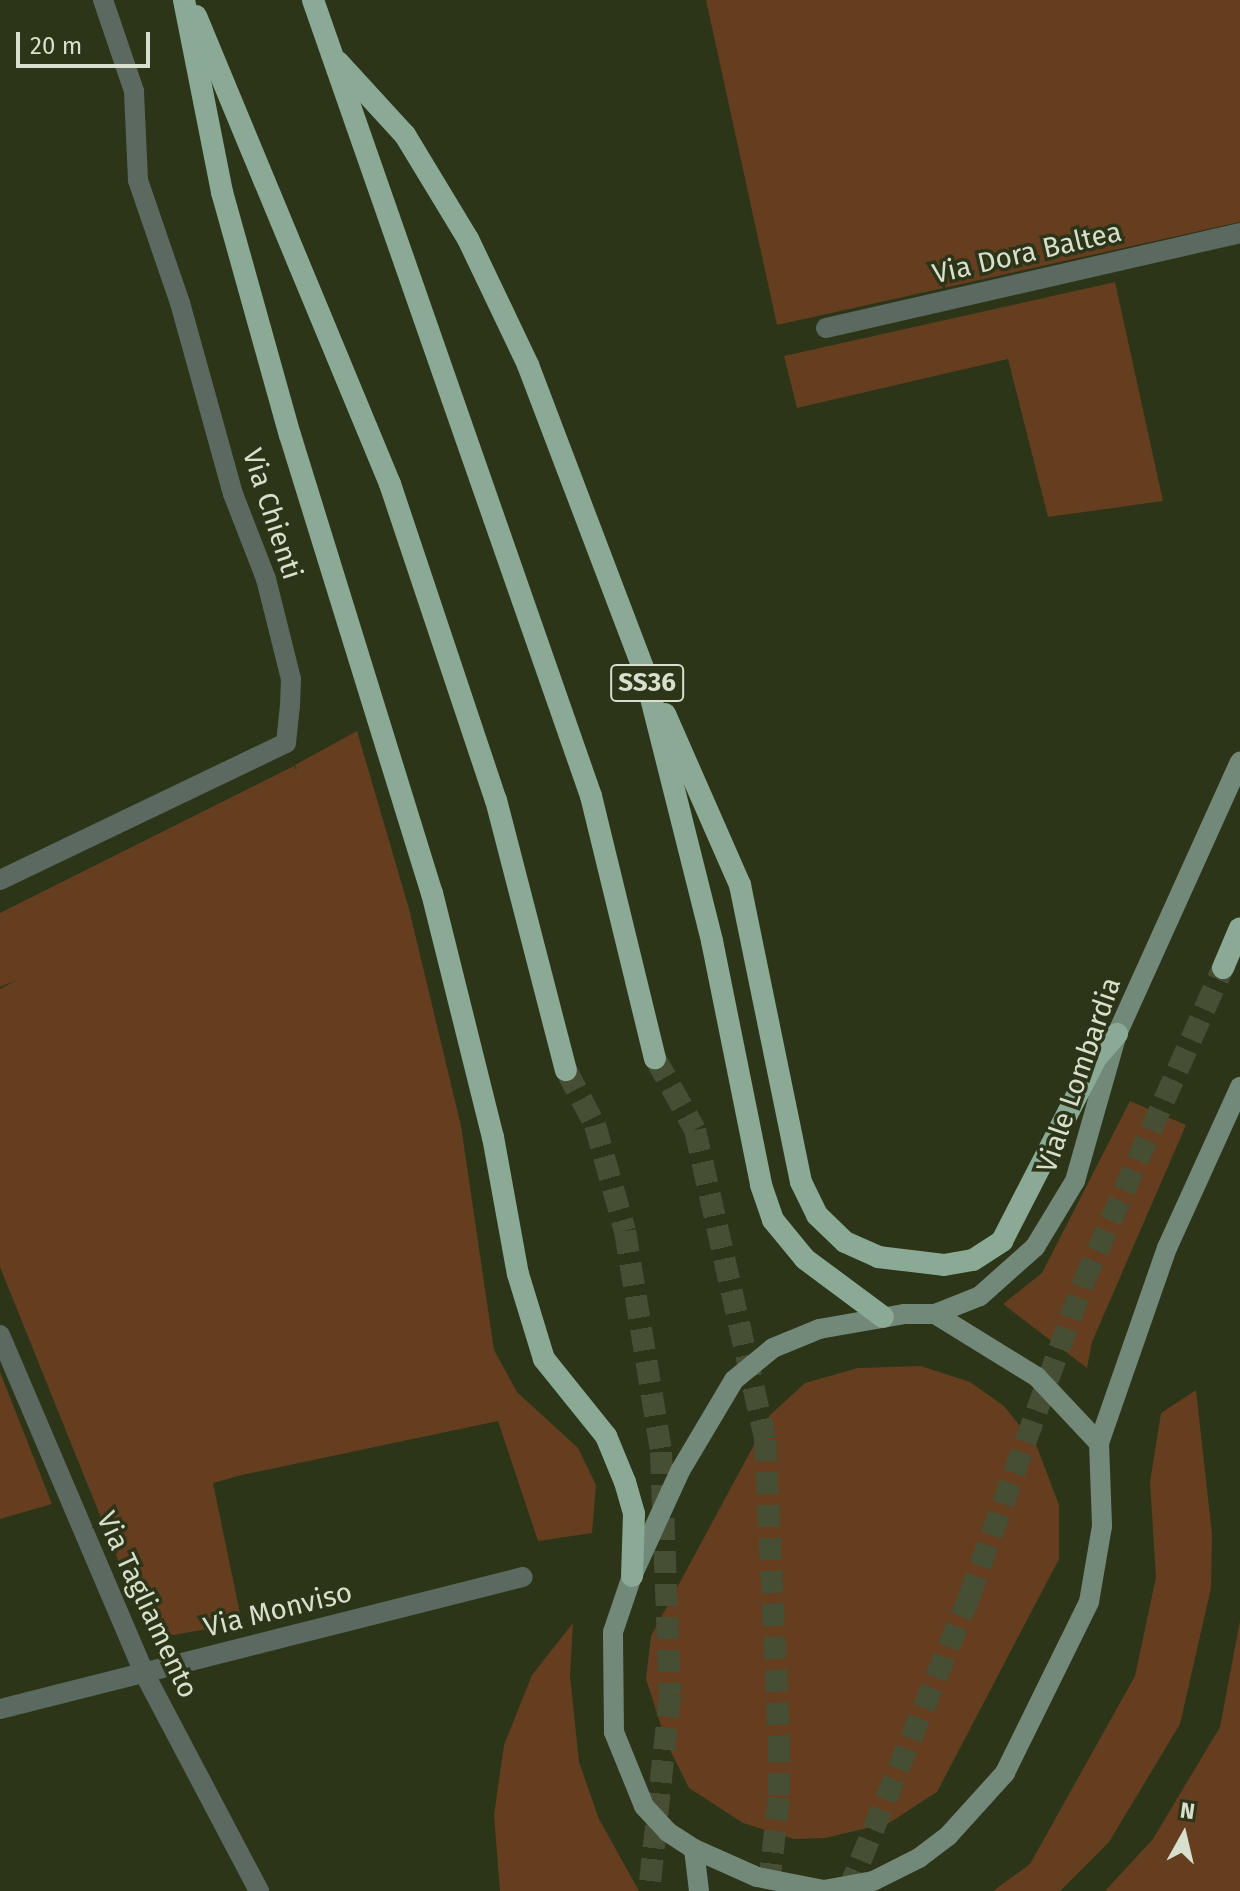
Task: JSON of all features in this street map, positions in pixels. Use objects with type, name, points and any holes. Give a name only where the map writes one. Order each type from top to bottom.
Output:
[{"type":"highway","points":[[184,0],[230,222],[290,435],[432,893],[493,1137],[518,1274],[544,1359],[606,1436],[625,1482],[634,1514],[632,1576]]},
{"type":"highway","points":[[190,0],[390,484],[496,800],[566,1070]]},
{"type":"highway","name":"SS36","points":[[313,0],[338,62],[386,217],[512,561],[591,796],[655,1058]]},
{"type":"highway","name":"SS36","points":[[338,62],[405,135],[468,239],[528,365],[644,670],[712,941],[761,1185],[773,1220],[805,1259],[883,1317]]},
{"type":"highway","points":[[644,670],[740,885],[801,1182],[817,1215],[845,1242],[878,1257],[944,1265],[973,1260],[1002,1241],[1096,1058],[1117,1034]]},
{"type":"highway","points":[[1223,968],[1240,928]]},
{"type":"main road","name":"Viale Lombardia","points":[[824,1891],[757,1877],[694,1849],[668,1832],[644,1806],[614,1732],[613,1632],[632,1576],[680,1471],[734,1380],[773,1348],[819,1329],[883,1317],[935,1314],[980,1296],[1035,1247],[1075,1181],[1117,1034],[1240,762]]},
{"type":"main road","points":[[824,1891],[873,1881],[919,1858],[948,1836],[1005,1773],[1089,1602],[1102,1526],[1099,1443],[1167,1248],[1240,1087]]},
{"type":"main road","points":[[935,1314],[1037,1377],[1099,1443]]},
{"type":"main road","points":[[694,1849],[699,1891]]},
{"type":"street","name":"Via Chienti","points":[[0,880],[286,743],[291,679],[266,579],[233,494],[180,303],[138,180],[134,91],[103,0]]},
{"type":"street","name":"Via Dora Baltea","points":[[826,328],[1240,233]]},
{"type":"street","name":"Via Tagliamento","points":[[0,1335],[143,1671],[259,1891]]},
{"type":"street","name":"Via Monviso","points":[[0,1709],[523,1577]]},
{"type":"shaded area","points":[[706,0],[1240,0],[1240,222],[777,325]]},
{"type":"shaded area","points":[[1115,282],[1163,501],[1048,517],[1008,359],[797,408],[784,356]]},
{"type":"shaded area","points":[[357,731],[409,909],[461,1126],[494,1350],[517,1392],[578,1448],[596,1485],[592,1533],[538,1541],[498,1421],[242,1475],[213,1483],[242,1623],[156,1638],[147,1632],[0,1267],[0,989],[17,980],[0,987],[0,913],[294,766],[297,771],[295,765]]},
{"type":"shaded area","points":[[1130,1101],[1186,1125],[1092,1342],[1087,1368],[1003,1304],[1042,1273]]},
{"type":"shaded area","points":[[921,1366],[970,1382],[1004,1406],[1037,1447],[1059,1505],[1059,1559],[937,1792],[889,1823],[825,1838],[794,1839],[743,1823],[689,1788],[667,1744],[646,1679],[651,1636],[770,1415],[805,1383],[858,1368]]},
{"type":"shaded area","points":[[0,1372],[52,1504],[0,1519]]},
{"type":"shaded area","points":[[1196,1390],[1212,1534],[1211,1588],[1180,1724],[1109,1842],[1060,1891],[993,1891],[1030,1864],[1135,1676],[1156,1577],[1150,1482],[1161,1413]]},
{"type":"shaded area","points":[[1240,1621],[1240,1891],[1105,1891],[1153,1839],[1220,1727]]},
{"type":"shaded area","points":[[573,1623],[570,1675],[579,1762],[599,1819],[639,1891],[500,1891],[494,1815],[504,1745],[532,1675]]},
{"type":"tunnel","points":[[848,1891],[969,1597],[1084,1281],[1223,968]]},
{"type":"tunnel","points":[[655,1058],[695,1130],[765,1439],[779,1740],[779,1798],[768,1891]]},
{"type":"tunnel","points":[[566,1070],[595,1125],[625,1231],[661,1452],[670,1695],[649,1891]]}]
